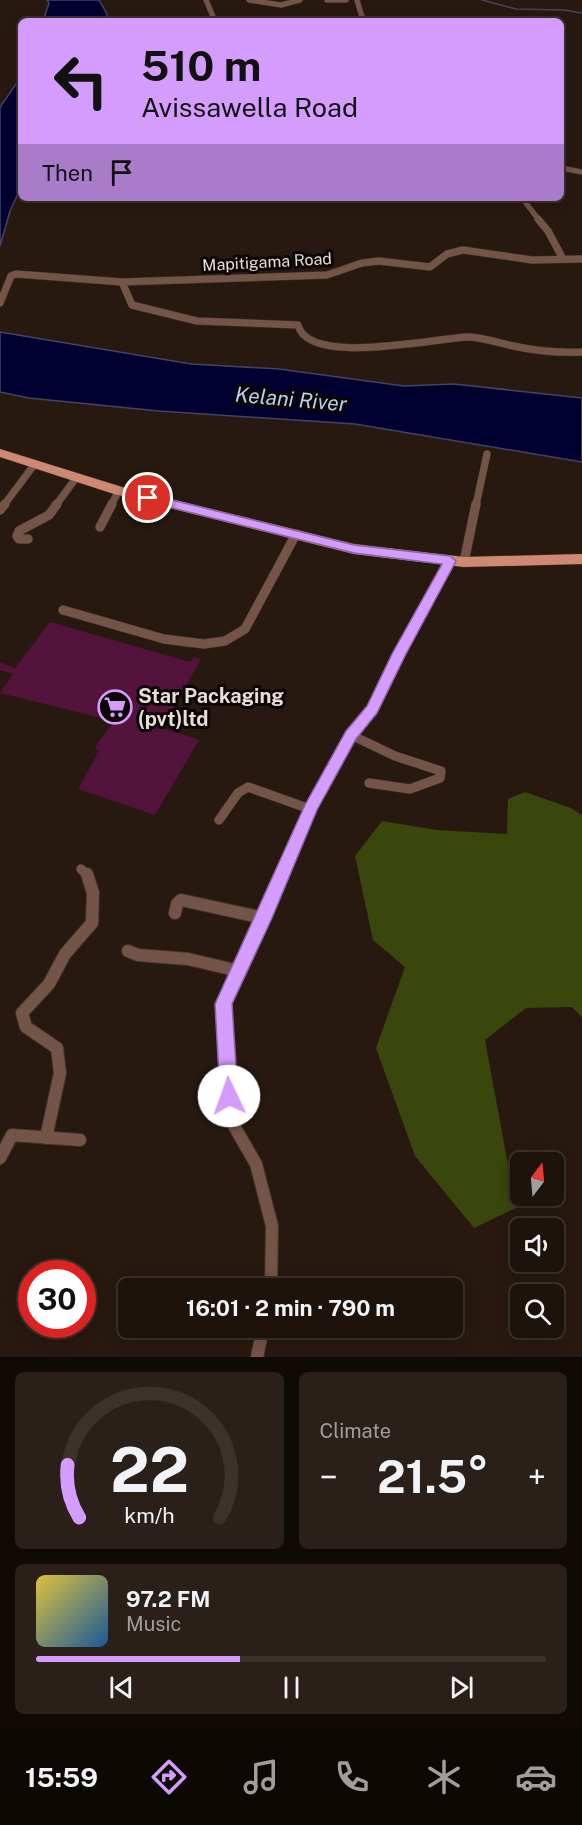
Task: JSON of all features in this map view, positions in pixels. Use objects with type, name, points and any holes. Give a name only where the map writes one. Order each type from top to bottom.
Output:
[{"type":"main road","points":[[0,453],[119,491],[354,549],[457,561],[582,559]]},
{"type":"street","points":[[206,0],[214,18]]},
{"type":"street","points":[[249,0],[281,5],[300,0]]},
{"type":"street","points":[[327,0],[346,0]]},
{"type":"street","points":[[357,0],[363,18]]},
{"type":"street","points":[[564,169],[582,172]]},
{"type":"street","points":[[524,201],[548,231],[563,259]]},
{"type":"street","name":"Mapitigama Road","points":[[0,303],[11,276],[16,274],[122,282],[327,275],[362,263],[379,261],[422,268],[430,267],[453,251],[463,250],[513,259],[582,259]]},
{"type":"street","points":[[122,282],[132,305],[197,321],[298,325],[300,333],[308,340],[340,346],[372,349],[470,337],[563,354],[582,352]]},
{"type":"street","points":[[271,1278],[272,1226],[256,1164],[230,1119],[223,1004],[264,918],[310,809],[351,735],[372,710],[399,654],[457,561],[487,454]]},
{"type":"street","points":[[1,507],[34,465]]},
{"type":"street","points":[[28,539],[20,539],[17,536],[19,531],[49,515],[76,478]]},
{"type":"street","points":[[100,527],[119,491]]},
{"type":"street","points":[[37,529],[43,518]]},
{"type":"street","points":[[63,610],[113,627],[171,640],[209,644],[223,642],[234,638],[244,629],[296,534]]},
{"type":"street","points":[[351,735],[395,756],[441,771],[440,778],[410,789],[369,783]]},
{"type":"street","points":[[219,820],[227,815],[241,789],[248,787],[310,809]]},
{"type":"street","points":[[46,1137],[60,1073],[57,1048],[26,1027],[22,1013],[49,984],[65,954],[92,923],[92,880],[87,872],[81,869]]},
{"type":"street","points":[[176,913],[177,904],[182,900],[264,918]]},
{"type":"street","points":[[128,951],[138,955],[188,959],[239,971]]},
{"type":"street","points":[[0,1158],[12,1135],[80,1140]]},
{"type":"street","points":[[257,1357],[261,1338]]},
{"type":"green space","points":[[525,792],[571,808],[582,815],[582,1017],[572,1007],[526,1008],[485,1040],[510,1175],[510,1206],[516,1208],[474,1228],[415,1156],[376,1048],[405,967],[373,940],[355,856],[382,821],[437,830],[507,834],[508,799]]},
{"type":"water","points":[[47,0],[99,0],[107,14],[106,18],[44,18],[49,3]]},
{"type":"water","points":[[18,81],[18,194],[10,211],[0,246],[0,107]]},
{"type":"water","name":"Kelani River","points":[[0,332],[191,364],[279,369],[404,386],[454,384],[582,398],[582,462],[355,424],[159,411],[29,398],[0,392]]},
{"type":"building","name":"Star Packaging (pvt)ltd","points":[[50,622],[190,662],[194,657],[201,659],[162,728],[199,740],[155,815],[78,789],[99,751],[95,747],[114,721],[0,693],[13,674],[0,670],[0,662],[15,668]]},
{"type":"waterway","points":[[482,0],[516,9],[564,10],[582,13]]},
{"type":"place","name":"Star Packaging (pvt)ltd","points":[[115,707]]},
{"type":"route","points":[[148,498],[354,549],[450,561],[399,654],[372,710],[351,735],[310,809],[264,918],[223,1004],[229,1096]]}]
